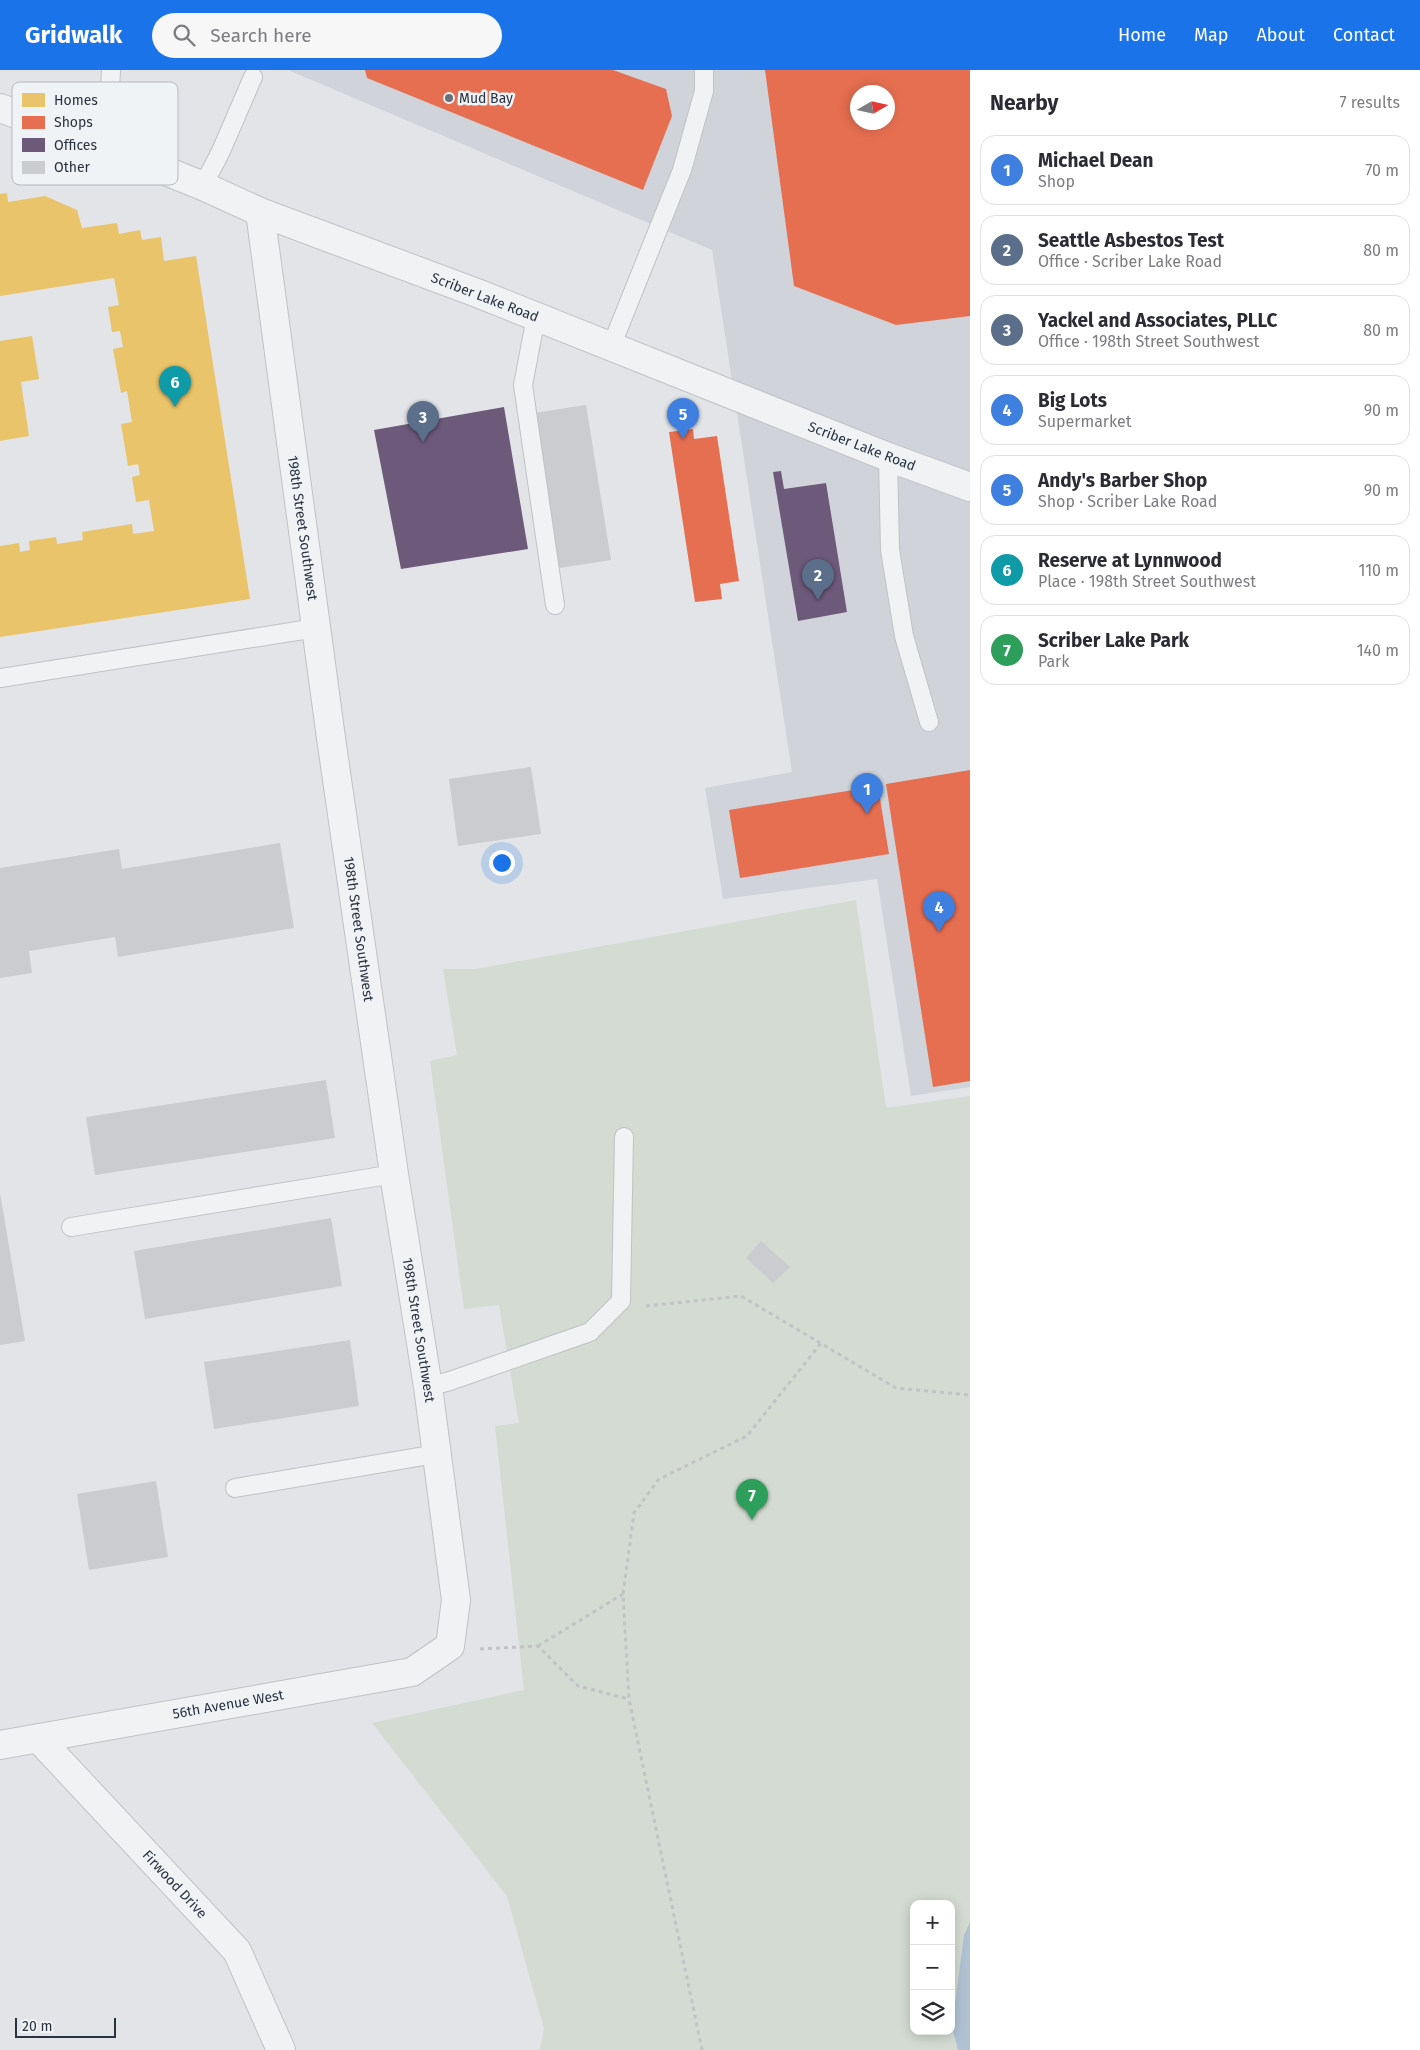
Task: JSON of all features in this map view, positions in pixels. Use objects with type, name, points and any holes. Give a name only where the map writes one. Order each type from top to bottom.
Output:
[{"type":"street","name":"Scriber Lake Road","points":[[0,108],[12,112]]},
{"type":"street","name":"Scriber Lake Road","points":[[178,176],[260,212],[536,316],[888,457],[970,487]]},
{"type":"street","name":"198th Street Southwest","points":[[260,212],[316,628],[394,1174],[428,1387],[456,1600],[450,1646]]},
{"type":"street","name":"56th Avenue West","points":[[0,1745],[412,1672],[450,1646]]},
{"type":"street","name":"Firwood Drive","points":[[38,1738],[237,1951],[281,2050]]},
{"type":"lane","points":[[611,347],[682,170],[704,91],[704,70]]},
{"type":"lane","points":[[203,186],[221,151],[253,77]]},
{"type":"lane","points":[[536,316],[523,385],[555,605]]},
{"type":"lane","points":[[888,457],[890,550],[904,636],[929,722]]},
{"type":"lane","points":[[0,678],[316,628]]},
{"type":"lane","points":[[428,1387],[590,1332],[621,1301],[624,1137]]},
{"type":"lane","points":[[71,1226],[394,1174]]},
{"type":"lane","points":[[235,1488],[436,1454]]},
{"type":"path","points":[[621,1301],[642,1306],[741,1296],[896,1388],[970,1395]]},
{"type":"path","points":[[702,2050],[629,1699],[623,1594],[634,1513],[658,1479],[748,1436],[821,1343]]},
{"type":"path","points":[[450,1646],[476,1649],[538,1646],[623,1594]]},
{"type":"path","points":[[538,1646],[578,1686],[629,1699]]},
{"type":"shaded area","points":[[288,70],[970,70],[970,1087],[911,1096],[877,879],[723,899],[705,788],[792,772],[712,250]]},
{"type":"shaded area","points":[[856,900],[886,1108],[970,1096],[970,2050],[540,2050],[544,2029],[507,1896],[372,1723],[524,1690],[495,1426],[519,1423],[499,1305],[464,1309],[430,1061],[457,1055],[443,969],[476,969]]},
{"type":"water","points":[[970,1922],[970,2050],[958,2050],[954,2035],[955,2004],[964,1935]]},
{"type":"building: Homes","points":[[7,193],[8,202],[45,196],[77,210],[82,228],[117,223],[119,234],[140,230],[142,240],[161,237],[164,261],[196,256],[250,599],[0,637],[0,546],[19,543],[20,552],[30,550],[29,541],[56,537],[57,544],[83,540],[82,532],[132,524],[133,534],[154,531],[149,500],[136,502],[132,477],[140,475],[138,464],[128,466],[121,424],[132,422],[127,391],[121,393],[113,349],[123,347],[120,331],[112,332],[108,307],[119,305],[114,278],[0,296],[0,194]]},
{"type":"building: Homes","points":[[32,336],[39,379],[21,382],[29,436],[0,441],[0,341]]},
{"type":"building: Shops","points":[[365,70],[613,70],[666,89],[672,116],[643,190],[367,78]]},
{"type":"building: Shops","points":[[765,70],[970,70],[970,316],[896,325],[794,286]]},
{"type":"building: Shops","points":[[693,429],[694,439],[717,436],[739,581],[720,584],[722,599],[695,602],[669,432]]},
{"type":"building: Shops","points":[[970,770],[970,1081],[933,1087],[886,784]]},
{"type":"building: Shops","points":[[878,786],[889,854],[740,878],[729,810]]},
{"type":"building: Offices","points":[[504,407],[528,549],[401,569],[374,430]]},
{"type":"building: Offices","points":[[781,471],[784,489],[826,483],[847,612],[798,621],[773,472]]},
{"type":"building: Other","points":[[586,405],[611,560],[559,568],[534,413]]},
{"type":"building: Other","points":[[531,767],[541,834],[458,846],[449,779]]},
{"type":"building: Other","points":[[280,843],[294,928],[118,957],[115,937],[29,951],[32,973],[0,978],[0,868],[119,849],[122,869]]},
{"type":"building: Other","points":[[326,1080],[335,1138],[95,1175],[86,1117]]},
{"type":"building: Other","points":[[0,1193],[25,1341],[0,1345]]},
{"type":"building: Other","points":[[331,1218],[342,1286],[145,1319],[134,1251]]},
{"type":"building: Other","points":[[761,1241],[790,1267],[773,1283],[746,1258]]},
{"type":"building: Other","points":[[350,1340],[359,1406],[214,1429],[204,1362]]},
{"type":"building: Other","points":[[156,1481],[168,1557],[89,1570],[77,1494]]},
{"type":"place","name":"Mud Bay","points":[[449,98]]},
{"type":"place","name":"Reserve at Lynnwood","points":[[175,407]]},
{"type":"place","name":"Andy's Barber Shop","points":[[683,439]]},
{"type":"place","name":"Yackel and Associates, PLLC","points":[[423,442]]},
{"type":"place","name":"Seattle Asbestos Test","points":[[818,600]]},
{"type":"place","name":"Michael Dean","points":[[867,814]]},
{"type":"place","name":"Big Lots","points":[[939,932]]},
{"type":"place","name":"Scriber Lake Park","points":[[752,1520]]}]
